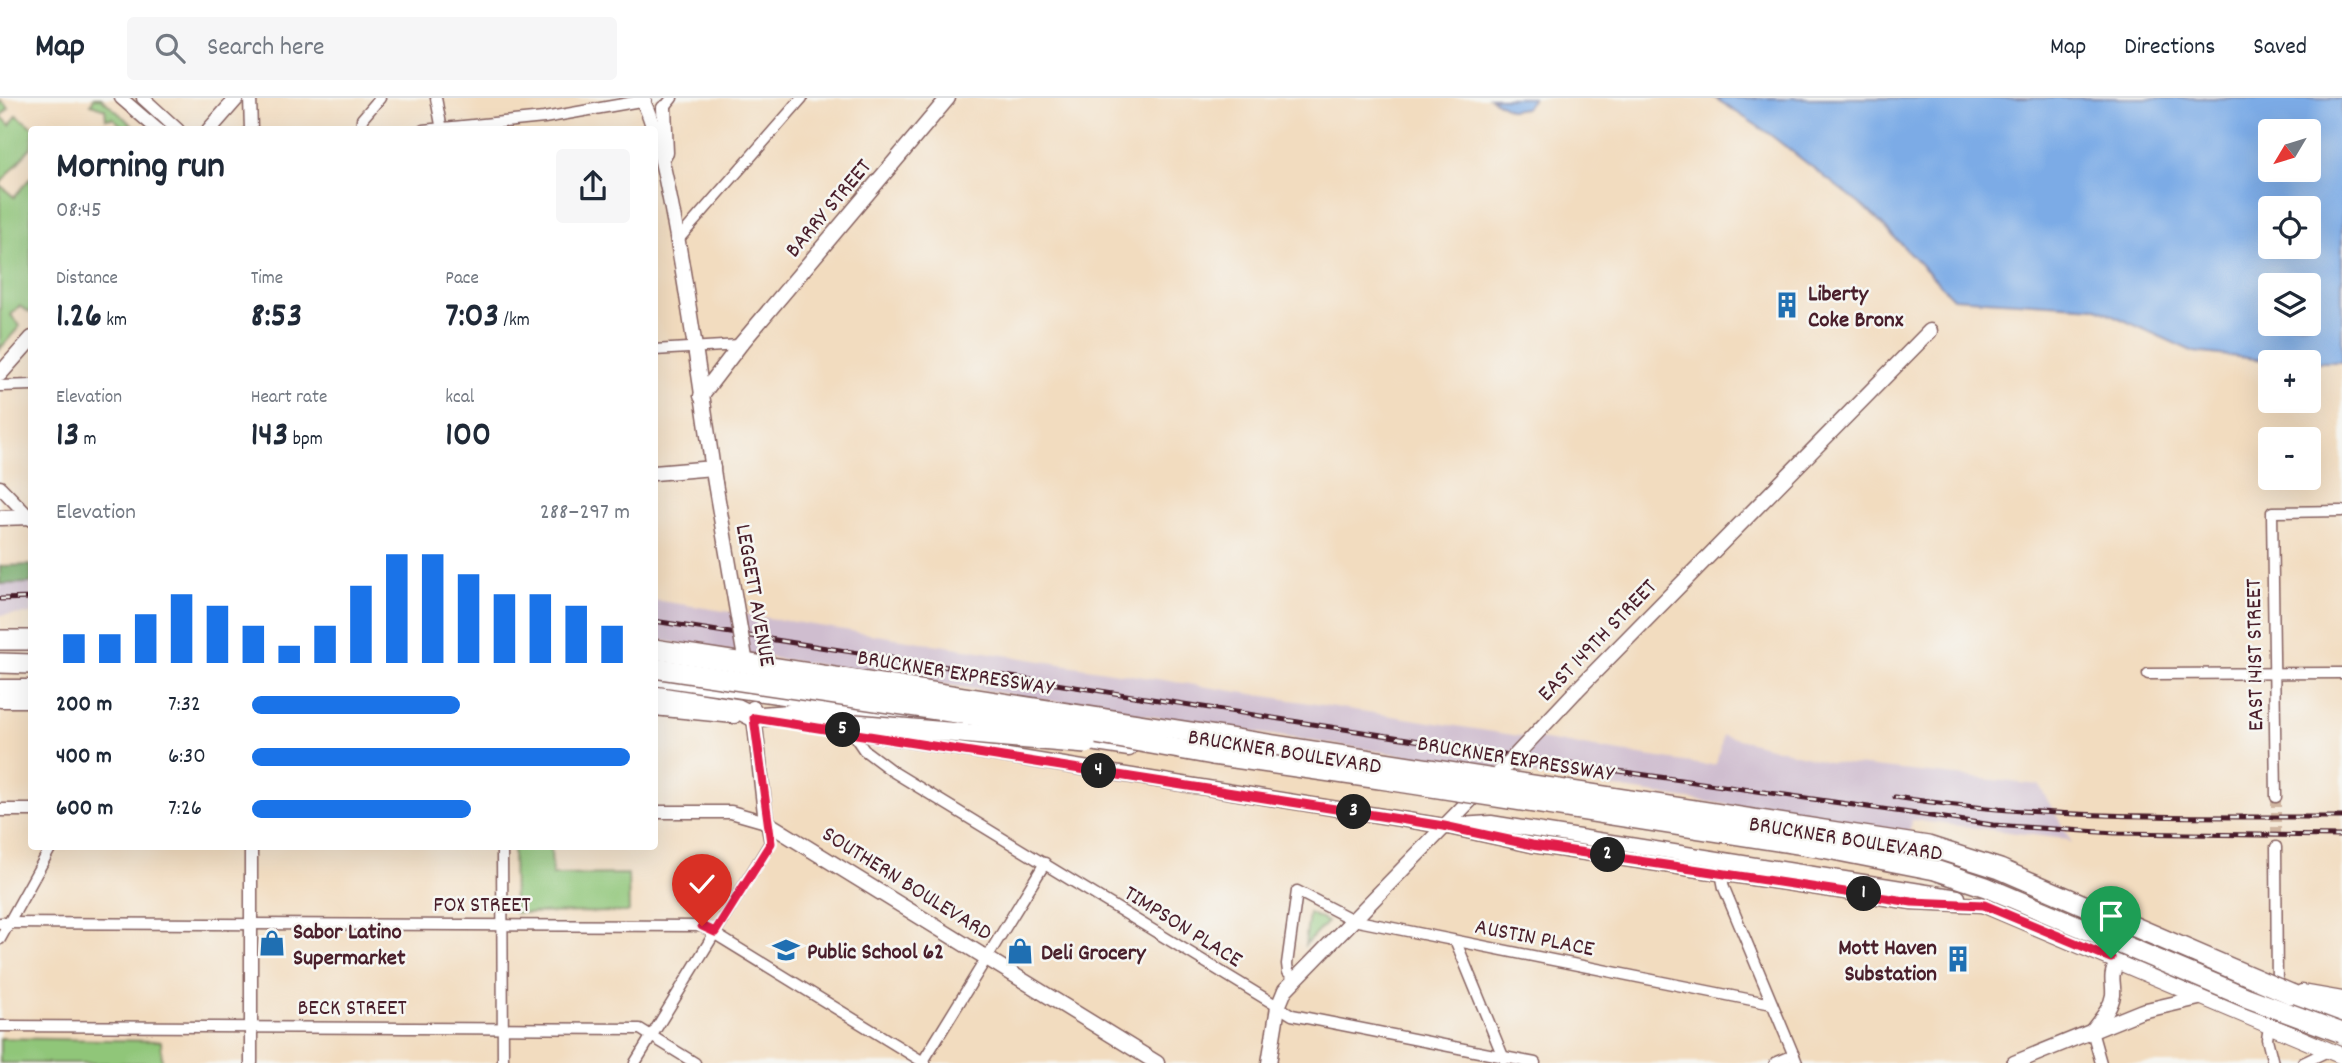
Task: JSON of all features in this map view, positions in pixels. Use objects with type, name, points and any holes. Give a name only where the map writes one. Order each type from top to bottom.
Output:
[{"type":"highway","points":[[0,640],[28,640]]},
{"type":"highway","name":"BRUCKNER EXPRESSWAY","points":[[658,650],[1928,846],[2000,869],[2281,994],[2342,1015]]},
{"type":"highway","points":[[0,663],[28,664]]},
{"type":"highway","name":"BRUCKNER EXPRESSWAY","points":[[658,669],[1078,731],[1213,755],[1823,848],[1935,870],[1986,887],[2248,998],[2342,1033]]},
{"type":"highway","points":[[658,697],[738,709],[754,718],[796,714],[853,728],[1213,755]]},
{"type":"highway","points":[[2281,994],[2342,1001]]},
{"type":"main road","points":[[212,126],[237,98]]},
{"type":"main road","name":"BARRY STREET","points":[[701,397],[740,345],[948,98]]},
{"type":"main road","name":"LEGGETT AVENUE","points":[[644,99],[651,126]]},
{"type":"main road","points":[[664,172],[668,103]]},
{"type":"main road","name":"LEGGETT AVENUE","points":[[658,150],[695,349],[751,695],[766,822]]},
{"type":"main road","name":"EAST 149TH STREET","points":[[1269,1063],[1281,996],[1295,979],[1930,331]]},
{"type":"main road","points":[[0,374],[28,342]]},
{"type":"main road","points":[[658,473],[713,468]]},
{"type":"main road","points":[[0,518],[28,518]]},
{"type":"main road","points":[[0,648],[28,649]]},
{"type":"main road","name":"BRUCKNER BOULEVARD","points":[[658,659],[746,665],[1481,789],[1951,859],[2037,890],[2281,994],[2342,1026]]},
{"type":"main road","points":[[0,669],[28,669]]},
{"type":"main road","name":"BRUCKNER BOULEVARD","points":[[658,679],[751,695],[1469,801],[1985,884],[2020,893],[2152,949],[2281,994]]},
{"type":"main road","points":[[0,687],[28,687]]},
{"type":"main road","points":[[0,700],[28,700]]},
{"type":"main road","points":[[658,708],[754,718]]},
{"type":"main road","name":"BRUCKNER BOULEVARD","points":[[853,728],[1444,826],[1510,841],[1912,902],[1984,905]]},
{"type":"main road","name":"SOUTHERN BOULEVARD","points":[[766,822],[1157,1063]]},
{"type":"main road","name":"BRUCKNER BOULEVARD","points":[[1444,826],[1492,823],[1915,888],[1984,905],[2335,1053]]},
{"type":"main road","points":[[1763,830],[1823,857]]},
{"type":"main road","points":[[1985,884],[2004,882],[2037,890]]},
{"type":"main road","points":[[2092,1031],[2109,1007],[2113,996],[2110,979],[2117,961],[2152,949]]},
{"type":"main road","points":[[2014,1063],[2150,1009],[2203,997]]},
{"type":"street","points":[[121,98],[153,126]]},
{"type":"street","points":[[143,98],[174,126]]},
{"type":"street","points":[[250,98],[251,126]]},
{"type":"street","points":[[361,126],[362,120],[380,98]]},
{"type":"street","points":[[436,98],[442,126]]},
{"type":"street","points":[[676,242],[802,98]]},
{"type":"street","points":[[494,126],[545,124],[644,99]]},
{"type":"street","points":[[658,350],[740,345]]},
{"type":"street","points":[[0,386],[28,385]]},
{"type":"street","points":[[0,487],[28,515]]},
{"type":"street","name":"EAST 141ST STREET","points":[[2276,797],[2272,512],[2342,511]]},
{"type":"street","points":[[2148,674],[2342,673]]},
{"type":"street","name":"TIMPSON PLACE","points":[[853,728],[864,750],[892,771],[1292,1015],[1504,1060],[1535,1063]]},
{"type":"street","points":[[0,810],[28,810]]},
{"type":"street","name":"SOUTHERN BOULEVARD","points":[[658,811],[731,812],[766,822]]},
{"type":"street","name":"LEGGETT AVENUE","points":[[635,1063],[771,843],[766,822]]},
{"type":"street","points":[[2273,1063],[2268,1044],[2269,1027],[2281,994],[2276,847]]},
{"type":"street","points":[[0,939],[4,923],[49,850]]},
{"type":"street","points":[[251,850],[251,1063]]},
{"type":"street","points":[[502,850],[503,1063]]},
{"type":"street","points":[[923,1062],[1045,863]]},
{"type":"street","points":[[1721,873],[1724,888],[1795,1059],[1775,1063]]},
{"type":"street","name":"AUSTIN PLACE","points":[[1295,979],[1288,972],[1287,964],[1297,891],[1353,920],[1772,1004]]},
{"type":"street","name":"FOX STREET","points":[[4,923],[702,926],[923,1062]]},
{"type":"street","points":[[1456,942],[1504,1060]]},
{"type":"street","name":"BECK STREET","points":[[0,1026],[640,1029],[695,1063]]},
{"type":"street","points":[[2092,1031],[2101,1063]]},
{"type":"street","points":[[2303,1063],[2335,1053]]},
{"type":"shaded area","points":[[28,583],[28,614],[0,615],[0,584]]},
{"type":"shaded area","points":[[658,601],[1704,765],[1716,764],[1723,735],[1828,762],[2039,785],[2072,843],[2065,839],[1912,820],[1909,833],[658,640]]},
{"type":"green space","points":[[94,98],[101,98],[134,126],[122,126],[113,118],[106,119],[105,109],[91,104]]},
{"type":"green space","points":[[0,100],[9,108],[1,116],[10,125],[17,115],[30,126],[28,126],[28,151],[0,184]]},
{"type":"green space","points":[[28,181],[28,311],[19,306],[11,315],[20,326],[0,349],[0,185],[14,197]]},
{"type":"green space","points":[[28,565],[28,583],[0,584],[0,566]]},
{"type":"green space","points":[[513,850],[551,850],[552,875],[628,874],[629,912],[514,913]]},
{"type":"green space","points":[[1309,913],[1327,922],[1305,945]]},
{"type":"green space","points":[[0,1038],[161,1041],[162,1063],[0,1063]]},
{"type":"water","points":[[1490,98],[1533,98],[1525,108],[1511,110]]},
{"type":"water","points":[[1715,98],[2342,98],[2342,362],[2321,362],[2321,350],[2258,350],[2258,359],[2194,352],[2095,307],[1953,298],[1870,212],[1768,133]]},
{"type":"tunnel","points":[[2276,797],[2276,847]]},
{"type":"railway","points":[[0,599],[28,598]]},
{"type":"railway","points":[[658,622],[1542,760],[1993,825],[2115,833],[2342,836]]},
{"type":"railway","points":[[1895,797],[2006,810],[2118,816],[2342,817]]},
{"type":"place","name":"Liberty Coke Bronx","points":[[1787,305]]},
{"type":"place","name":"Sabor Latino Supermarket","points":[[272,943]]},
{"type":"place","name":"Public School 62","points":[[786,950]]},
{"type":"place","name":"Deli Grocery","points":[[1020,951]]},
{"type":"place","name":"Mott Haven Substation","points":[[1958,959]]},
{"type":"route","points":[[702,926],[715,932],[771,843],[754,718],[851,731],[1444,826],[1532,845],[1912,902],[1984,905],[2111,958]]}]
